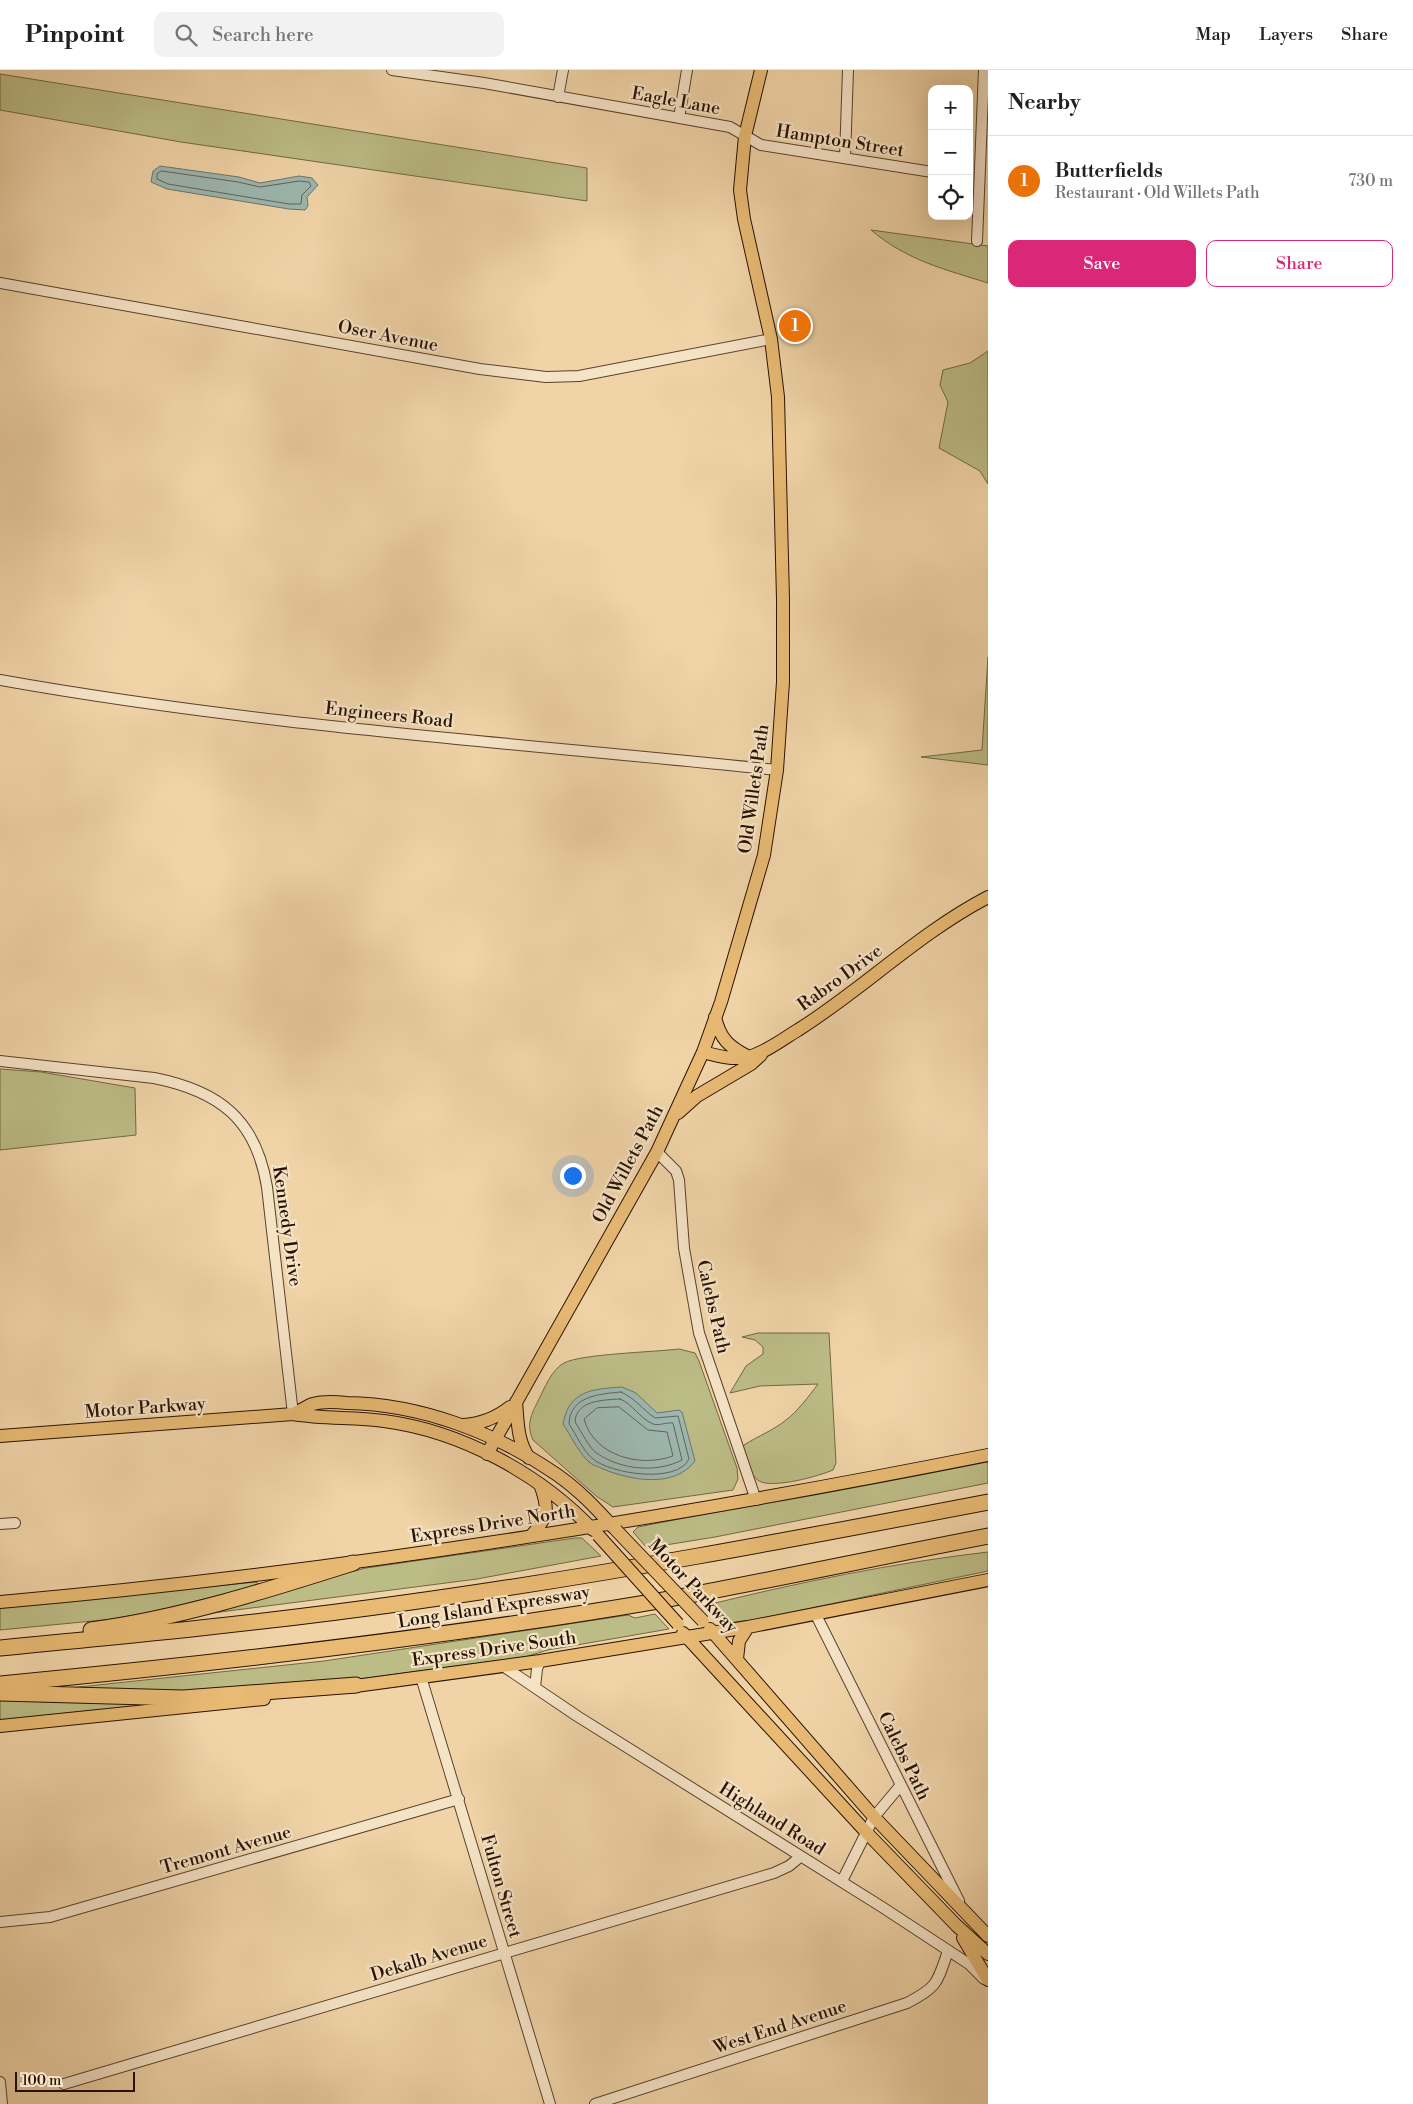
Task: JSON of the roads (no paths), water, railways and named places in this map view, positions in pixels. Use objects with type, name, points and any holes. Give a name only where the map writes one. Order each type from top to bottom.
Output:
[{"type":"highway","points":[[914,1516],[988,1498]]},
{"type":"highway","name":"Long Island Expressway","points":[[0,1648],[277,1620],[405,1603],[653,1564],[988,1502]]},
{"type":"highway","name":"Long Island Expressway","points":[[0,1684],[292,1654],[515,1623],[659,1600],[988,1536]]},
{"type":"highway","points":[[968,1540],[988,1540]]},
{"type":"highway","points":[[0,1643],[95,1630],[157,1618],[279,1586],[353,1563]]},
{"type":"highway","points":[[0,1693],[189,1698],[356,1686]]},
{"type":"main road","name":"Old Willets Path","points":[[487,1454],[657,1152],[674,1117],[703,1052],[764,855],[777,770],[783,682],[783,581],[778,397],[771,339],[744,219],[740,190],[746,136],[761,70]]},
{"type":"main road","name":"Rabro Drive","points":[[703,1052],[728,1058],[749,1057],[772,1046],[859,989],[951,919],[988,897]]},
{"type":"main road","points":[[715,1017],[718,1031],[723,1040],[749,1057]]},
{"type":"main road","points":[[674,1117],[697,1096],[751,1064],[772,1046]]},
{"type":"main road","points":[[459,1425],[482,1423],[499,1416],[516,1402]]},
{"type":"main road","points":[[516,1402],[517,1431],[522,1447],[530,1458]]},
{"type":"main road","name":"Motor Parkway","points":[[293,1414],[314,1404],[368,1403],[409,1410],[459,1425],[495,1439],[530,1458],[579,1491],[713,1632],[874,1817],[988,1936]]},
{"type":"main road","name":"Motor Parkway","points":[[0,1436],[293,1414],[315,1418],[362,1418],[387,1421],[420,1429],[487,1454],[555,1494],[594,1531],[678,1624],[686,1637],[866,1832],[988,1954]]},
{"type":"main road","name":"Express Drive North","points":[[0,1602],[353,1563],[531,1536],[594,1531],[988,1456]]},
{"type":"main road","points":[[531,1536],[546,1517],[546,1501],[540,1484]]},
{"type":"main road","name":"Express Drive South","points":[[0,1726],[177,1709],[540,1661],[816,1615],[988,1580]]},
{"type":"main road","points":[[737,1659],[739,1641],[748,1627]]},
{"type":"main road","points":[[956,1924],[988,1981]]},
{"type":"street","points":[[558,97],[563,70]]},
{"type":"street","points":[[679,118],[687,70]]},
{"type":"street","points":[[845,158],[848,70]]},
{"type":"street","points":[[976,241],[974,179],[984,70]]},
{"type":"street","name":"Eagle Lane","points":[[399,71],[679,118],[730,128],[746,136]]},
{"type":"street","name":"Hampton Street","points":[[746,136],[761,145],[928,171]]},
{"type":"street","name":"Oser Avenue","points":[[0,283],[480,369],[546,377],[587,374],[771,339]]},
{"type":"street","name":"Engineers Road","points":[[0,680],[96,697],[253,718],[777,770]]},
{"type":"street","name":"Kennedy Drive","points":[[0,1061],[154,1078],[177,1083],[199,1090],[217,1101],[232,1113],[247,1131],[264,1169],[268,1187],[293,1414]]},
{"type":"street","name":"Calebs Path","points":[[657,1152],[676,1171],[679,1180],[684,1248],[699,1333],[756,1500]]},
{"type":"street","points":[[0,1524],[15,1523]]},
{"type":"street","name":"Calebs Path","points":[[816,1615],[964,1911]]},
{"type":"street","points":[[535,1687],[540,1661]]},
{"type":"street","name":"Highland Road","points":[[503,1666],[800,1857],[842,1881],[969,1964],[988,1981]]},
{"type":"street","name":"Fulton Street","points":[[421,1677],[550,2104]]},
{"type":"street","points":[[842,1881],[874,1817],[900,1786]]},
{"type":"street","name":"Tremont Avenue","points":[[0,1922],[50,1918],[459,1799]]},
{"type":"street","name":"Dekalb Avenue","points":[[64,2084],[774,1873],[790,1866],[800,1857]]},
{"type":"street","name":"West End Avenue","points":[[595,2104],[907,2003],[930,1991],[939,1976],[948,1951]]},
{"type":"street","points":[[0,2082],[2,2104]]},
{"type":"water","points":[[160,166],[239,177],[260,183],[299,176],[312,178],[318,185],[307,197],[308,206],[305,210],[289,209],[167,189],[151,182],[153,171]]},
{"type":"water","points":[[622,1387],[636,1393],[657,1413],[679,1410],[682,1412],[695,1461],[686,1470],[676,1476],[664,1479],[638,1479],[596,1466],[589,1462],[582,1454],[563,1424],[571,1404],[577,1398],[592,1391]]},
{"type":"place","name":"Butterfields","points":[[795,326]]}]
